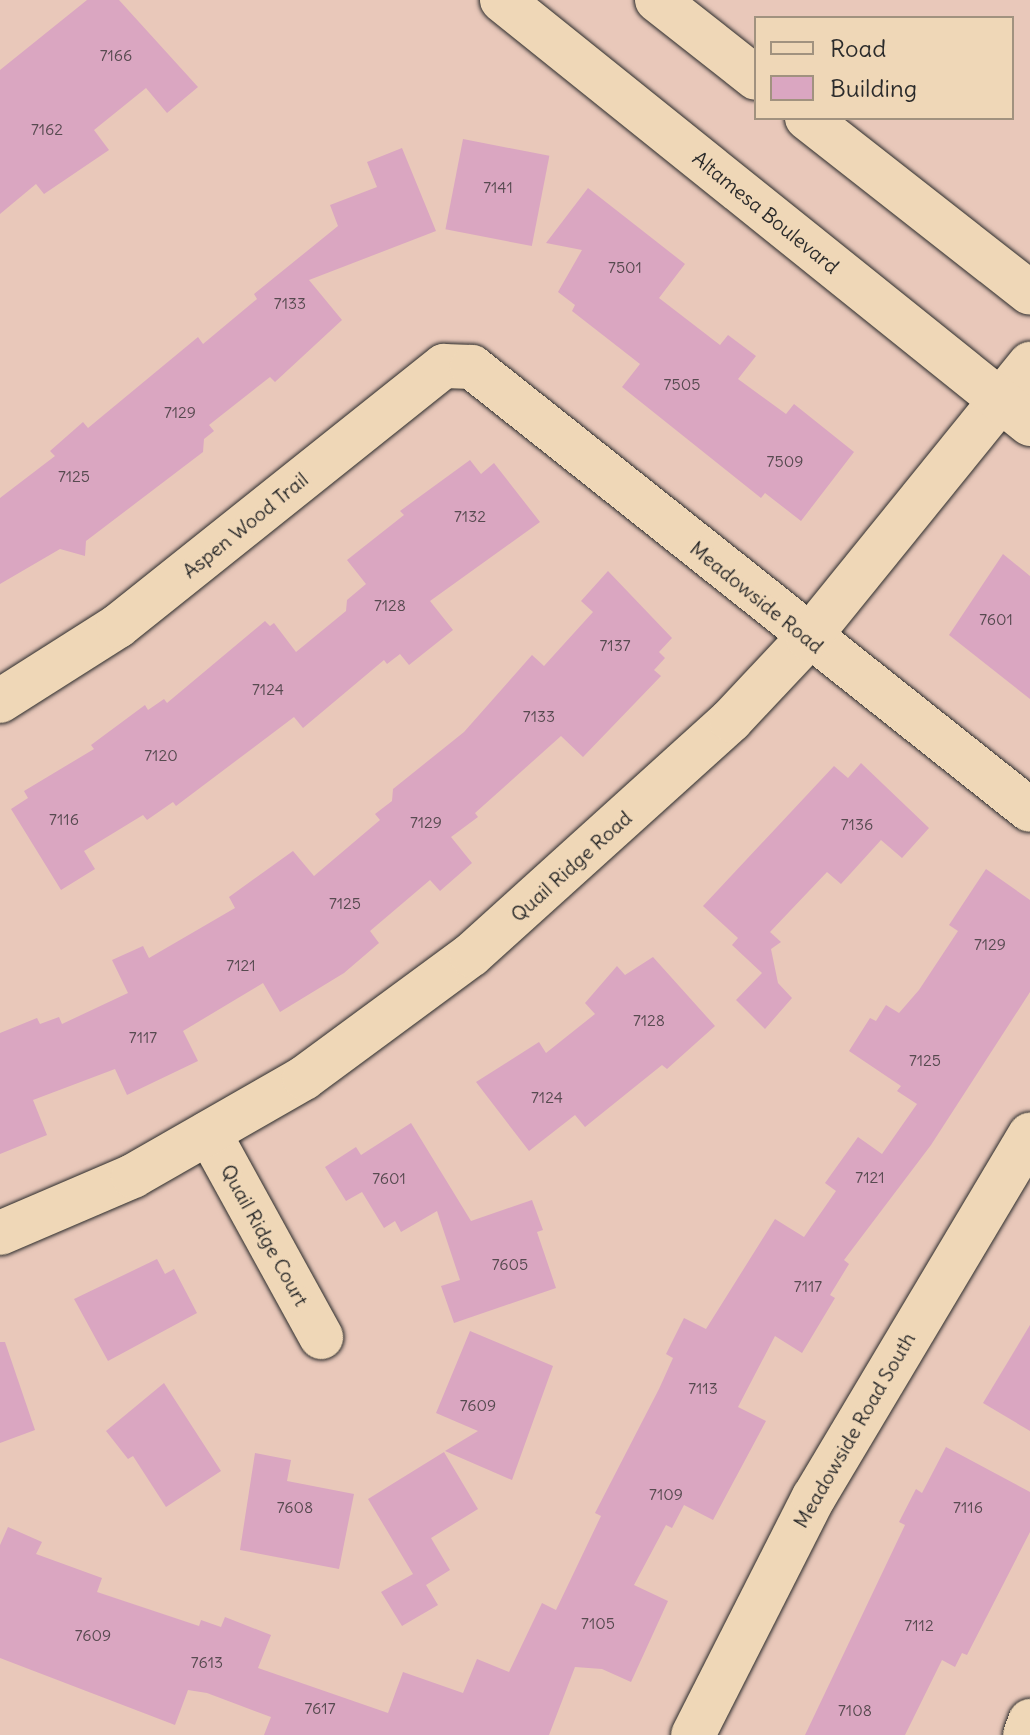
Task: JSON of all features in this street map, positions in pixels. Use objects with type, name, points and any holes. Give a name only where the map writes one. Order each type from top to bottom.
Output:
[{"type":"street","name":"Altamesa Boulevard","points":[[502,0],[1016,412]]},
{"type":"street","points":[[657,0],[754,76]]},
{"type":"street","points":[[810,120],[1030,293]]},
{"type":"street","name":"Quail Ridge Road","points":[[0,1233],[133,1176],[304,1078],[471,955],[731,720],[1016,412],[1030,364]]},
{"type":"street","name":"Aspen Wood Trail","points":[[0,701],[118,626],[444,366],[472,367],[489,377]]},
{"type":"street","name":"Meadowside Road","points":[[489,377],[808,638],[1030,810]]},
{"type":"street","name":"Quail Ridge Court","points":[[209,1133],[321,1337]]},
{"type":"street","name":"Meadowside Road South","points":[[693,1735],[814,1497],[1030,1134]]},
{"type":"street","points":[[1025,1735],[1030,1721]]},
{"type":"building","points":[[87,0],[119,0],[198,87],[167,113],[146,88],[94,130],[109,150],[44,194],[36,184],[0,214],[0,70]]},
{"type":"building","points":[[463,139],[549,156],[532,246],[445,229]]},
{"type":"building","points":[[402,148],[436,231],[309,280],[342,320],[275,382],[270,377],[209,425],[214,431],[204,439],[203,452],[86,541],[85,556],[60,549],[0,584],[0,498],[55,456],[50,451],[83,422],[88,428],[198,337],[203,344],[257,299],[254,294],[338,226],[330,205],[377,187],[367,162]]},
{"type":"building","points":[[588,188],[685,264],[659,298],[720,345],[728,335],[756,356],[738,379],[786,414],[794,404],[854,452],[801,521],[765,493],[761,498],[622,387],[640,364],[572,311],[575,305],[558,292],[582,250],[546,243]]},
{"type":"building","points":[[470,460],[481,474],[494,463],[540,522],[430,601],[453,630],[409,665],[400,654],[387,664],[384,660],[303,728],[294,717],[176,806],[173,802],[147,820],[143,815],[84,851],[95,869],[61,890],[11,809],[28,798],[24,791],[94,749],[91,745],[145,705],[148,710],[164,699],[167,703],[265,621],[270,626],[274,623],[296,652],[346,611],[347,600],[366,584],[347,560],[404,515],[400,511]]},
{"type":"building","points":[[1003,554],[1030,576],[1030,699],[949,635]]},
{"type":"building","points":[[608,571],[672,638],[659,652],[665,658],[654,670],[661,676],[583,757],[561,736],[475,813],[478,817],[451,837],[472,863],[440,891],[430,880],[370,931],[379,943],[344,973],[280,1012],[263,983],[183,1031],[198,1061],[127,1095],[115,1069],[33,1100],[47,1135],[0,1154],[0,1033],[37,1018],[40,1024],[59,1017],[62,1024],[128,993],[112,960],[143,946],[149,958],[235,908],[229,897],[293,851],[314,876],[380,820],[375,814],[392,801],[393,789],[464,732],[532,655],[544,666],[593,612],[581,601]]},
{"type":"building","points":[[861,763],[929,828],[902,858],[881,840],[841,884],[827,872],[770,932],[781,942],[771,949],[778,983],[792,998],[765,1029],[736,1000],[762,973],[732,945],[738,938],[703,906],[834,766],[848,778]]},
{"type":"building","points":[[986,869],[1030,900],[1030,992],[931,1145],[844,1260],[849,1264],[830,1295],[835,1298],[802,1353],[775,1336],[738,1407],[766,1421],[713,1520],[684,1505],[672,1528],[666,1525],[634,1585],[668,1601],[631,1682],[602,1669],[575,1667],[549,1735],[264,1735],[271,1717],[207,1693],[188,1690],[175,1725],[0,1658],[0,1545],[8,1527],[42,1542],[36,1554],[102,1578],[97,1592],[199,1626],[201,1620],[221,1627],[225,1617],[271,1635],[258,1668],[388,1713],[403,1672],[463,1693],[477,1659],[509,1672],[542,1603],[556,1610],[601,1516],[595,1513],[673,1358],[666,1354],[684,1318],[706,1329],[775,1219],[804,1237],[836,1191],[825,1183],[858,1137],[882,1154],[917,1104],[897,1091],[901,1086],[849,1051],[870,1018],[876,1021],[886,1005],[899,1013],[919,990],[958,931],[949,925]]},
{"type":"building","points":[[653,957],[715,1026],[667,1069],[662,1065],[585,1127],[575,1115],[529,1151],[476,1082],[539,1042],[546,1053],[595,1014],[585,1003],[617,966],[625,975]]},
{"type":"building","points":[[411,1123],[471,1221],[532,1200],[543,1230],[537,1232],[556,1288],[454,1323],[441,1286],[460,1280],[437,1211],[401,1232],[395,1221],[384,1228],[362,1192],[346,1201],[325,1167],[356,1147],[361,1155]]},
{"type":"building","points":[[157,1259],[165,1274],[174,1269],[197,1313],[108,1361],[74,1299]]},
{"type":"building","points":[[1030,1325],[1030,1431],[983,1403]]},
{"type":"building","points":[[470,1331],[553,1366],[512,1480],[445,1451],[478,1431],[436,1413]]},
{"type":"building","points":[[0,1342],[5,1342],[35,1430],[0,1443]]},
{"type":"building","points":[[164,1383],[221,1471],[166,1507],[133,1456],[128,1459],[106,1431]]},
{"type":"building","points":[[946,1447],[1030,1492],[1030,1532],[967,1655],[962,1653],[955,1667],[942,1660],[905,1735],[805,1735],[905,1525],[899,1522],[916,1489],[922,1493]]},
{"type":"building","points":[[444,1452],[478,1509],[431,1538],[450,1570],[426,1585],[438,1605],[402,1626],[381,1592],[413,1574],[368,1499]]},
{"type":"building","points":[[255,1453],[291,1460],[287,1481],[354,1494],[339,1569],[240,1550]]}]
